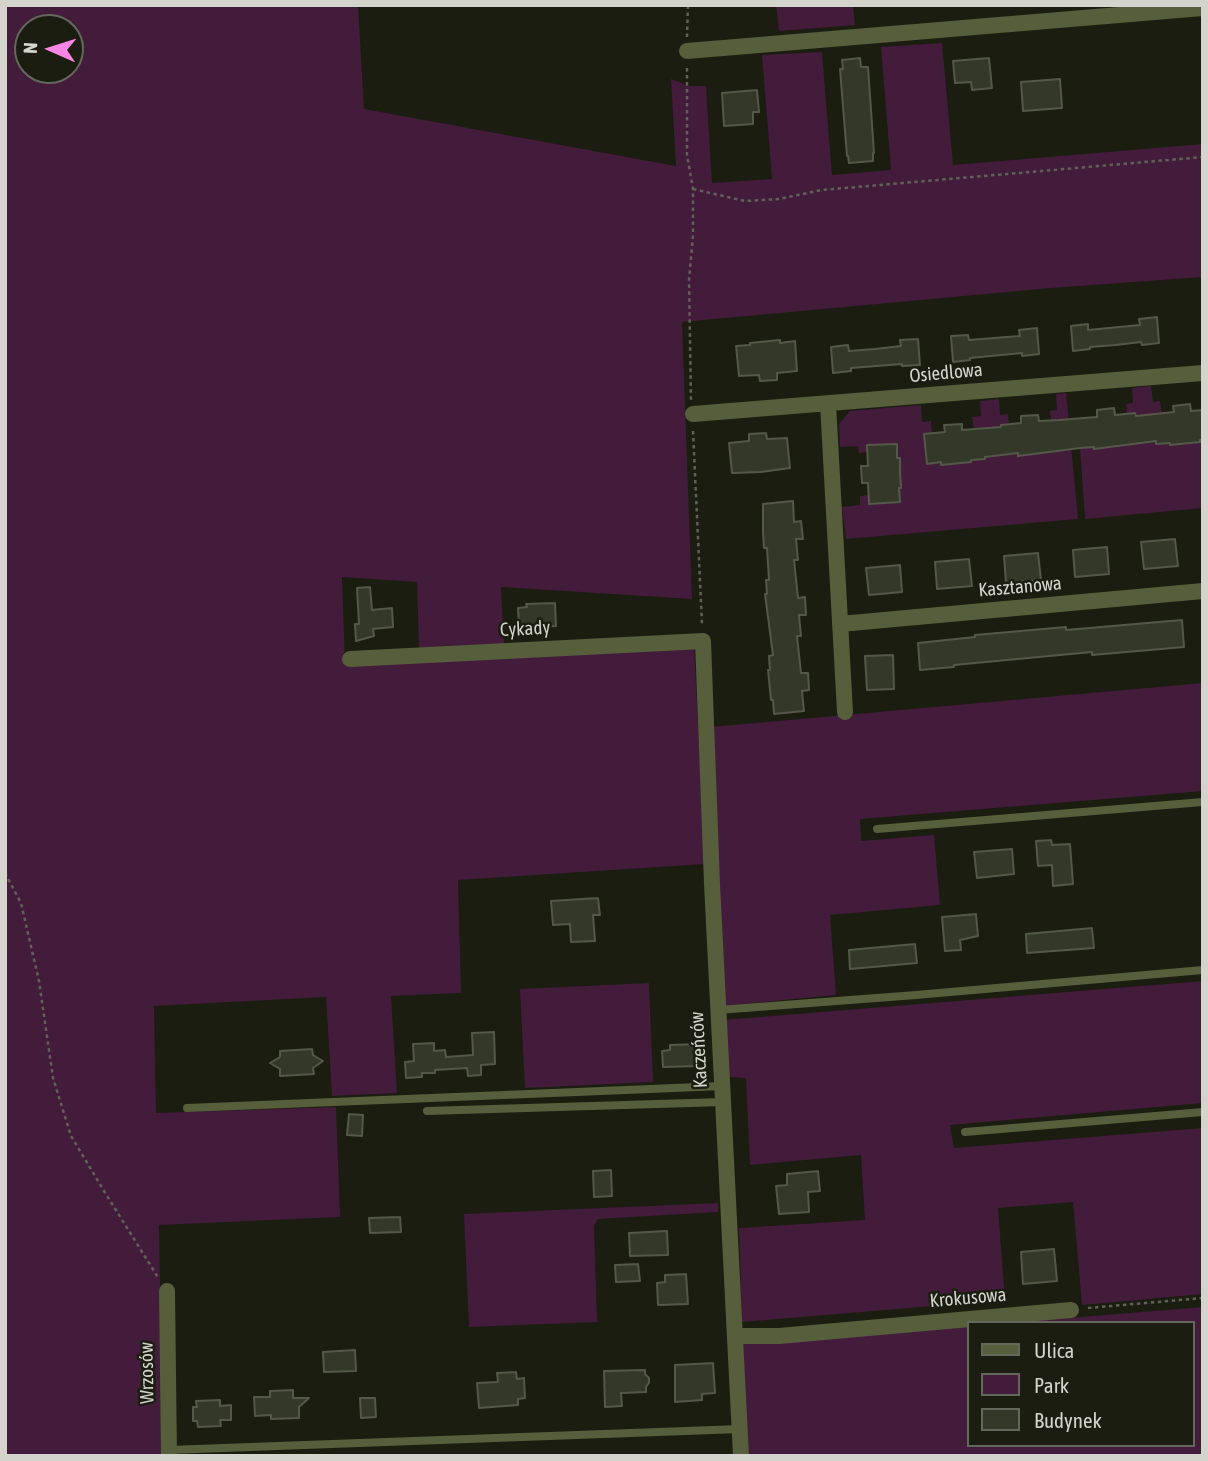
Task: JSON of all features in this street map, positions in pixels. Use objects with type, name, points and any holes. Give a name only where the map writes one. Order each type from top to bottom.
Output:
[{"type":"street","points":[[687,51],[1203,8]]},
{"type":"street","name":"Osiedlowa","points":[[693,414],[1203,373]]},
{"type":"street","points":[[828,404],[845,712]]},
{"type":"street","name":"Kasztanowa","points":[[840,624],[1203,591]]},
{"type":"street","name":"Cykady","points":[[350,659],[703,641]]},
{"type":"street","name":"Kaczeńców","points":[[703,641],[718,1010],[741,1456]]},
{"type":"street","name":"Wrzosów","points":[[167,1291],[169,1453]]},
{"type":"street","name":"Krokusowa","points":[[736,1336],[779,1336],[1072,1310]]},
{"type":"lane","points":[[877,829],[1203,802]]},
{"type":"lane","points":[[718,1010],[1203,970]]},
{"type":"lane","points":[[187,1108],[723,1094]]},
{"type":"lane","points":[[427,1111],[723,1094]]},
{"type":"lane","points":[[965,1132],[1203,1112]]},
{"type":"lane","points":[[169,1453],[740,1429]]},
{"type":"path","points":[[688,5],[687,155],[693,189],[745,201],[779,199],[836,188],[1203,157]]},
{"type":"path","points":[[5,873],[21,903],[39,981],[53,1078],[71,1136],[167,1291]]},
{"type":"path","points":[[1072,1310],[1203,1298]]},
{"type":"green space","points":[[5,5],[358,5],[364,109],[676,166],[671,79],[690,86],[706,86],[712,183],[772,179],[762,55],[822,52],[832,175],[891,170],[881,47],[942,43],[953,165],[1203,144],[1203,277],[1051,288],[682,322],[692,599],[501,587],[504,645],[419,650],[417,582],[342,577],[345,666],[694,646],[705,864],[458,880],[461,993],[391,996],[397,1093],[332,1096],[326,997],[154,1006],[156,1113],[336,1107],[340,1217],[159,1225],[163,1456],[5,1456]]},
{"type":"green space","points":[[776,5],[853,5],[855,25],[779,31]]},
{"type":"green space","points":[[1151,386],[1153,402],[1160,401],[1162,413],[1153,415],[1156,444],[1171,445],[1203,440],[1203,508],[1085,519],[1080,448],[1095,449],[1138,443],[1135,413],[1127,414],[1126,404],[1133,403],[1132,388]]},
{"type":"green space","points":[[1066,393],[1078,519],[846,539],[842,507],[860,505],[860,496],[869,495],[870,504],[899,502],[901,488],[897,444],[867,445],[867,452],[859,453],[858,446],[840,447],[839,424],[850,411],[921,405],[922,422],[931,421],[932,433],[924,434],[927,463],[941,462],[942,465],[985,458],[983,429],[974,429],[972,417],[981,416],[980,401],[999,399],[1000,415],[1008,414],[1009,424],[1001,425],[1004,455],[1018,453],[1019,456],[1062,449],[1059,420],[1051,420],[1050,411],[1057,410],[1056,394]]},
{"type":"green space","points":[[1203,683],[1203,791],[860,819],[861,841],[934,835],[940,905],[830,915],[836,995],[722,1006],[711,727]]},
{"type":"green space","points":[[1203,981],[1203,1103],[950,1125],[954,1148],[1203,1128],[1203,1294],[1082,1305],[1073,1202],[998,1208],[1005,1300],[742,1322],[739,1228],[865,1220],[861,1155],[750,1165],[746,1078],[729,1077],[723,1020]]},
{"type":"green space","points":[[649,983],[653,1082],[525,1088],[520,989]]},
{"type":"green space","points":[[718,1203],[718,1212],[598,1219],[594,1226],[597,1322],[469,1327],[464,1214]]},
{"type":"green space","points":[[1203,1307],[1203,1456],[746,1456],[743,1344],[967,1326],[967,1447],[1194,1447],[1194,1321],[1032,1321]]},
{"type":"building","points":[[860,58],[861,67],[868,67],[874,153],[873,161],[849,163],[840,69],[843,69],[842,60]]},
{"type":"building","points":[[989,58],[992,88],[972,90],[971,82],[955,83],[953,61]]},
{"type":"building","points":[[1060,79],[1062,108],[1023,111],[1021,82]]},
{"type":"building","points":[[757,90],[759,112],[753,112],[753,124],[724,126],[722,93]]},
{"type":"building","points":[[1157,317],[1159,343],[1142,345],[1141,342],[1073,351],[1071,326],[1088,324],[1088,330],[1140,325],[1139,319]]},
{"type":"building","points":[[1037,328],[1039,354],[1022,356],[1022,353],[953,362],[951,336],[968,335],[969,340],[1020,336],[1019,330]]},
{"type":"building","points":[[918,339],[920,365],[851,368],[851,371],[833,373],[831,347],[848,345],[849,351],[875,349],[901,346],[900,340]]},
{"type":"building","points":[[780,340],[780,343],[795,341],[797,371],[777,373],[777,380],[760,381],[759,375],[739,376],[736,346]]},
{"type":"building","points":[[1190,404],[1191,411],[1203,410],[1203,440],[1200,442],[1170,445],[1156,444],[1156,441],[1018,456],[1018,453],[985,457],[971,462],[927,464],[924,434],[945,432],[944,425],[962,424],[962,430],[1001,427],[1021,423],[1021,416],[1038,415],[1039,421],[1097,417],[1097,410],[1114,408],[1115,415],[1135,413],[1136,416],[1174,412],[1173,406]]},
{"type":"building","points":[[766,433],[767,439],[787,438],[790,468],[732,473],[729,443],[749,441],[749,434]]},
{"type":"building","points":[[897,444],[897,458],[900,458],[900,502],[869,504],[868,483],[862,483],[861,466],[868,466],[867,445]]},
{"type":"building","points":[[793,501],[794,522],[801,521],[803,539],[796,539],[798,560],[794,560],[798,598],[805,597],[806,615],[799,615],[801,636],[797,636],[801,673],[808,673],[809,690],[802,691],[804,711],[774,714],[768,670],[769,656],[773,655],[765,594],[766,580],[769,580],[767,548],[764,548],[763,504]]},
{"type":"building","points":[[1175,539],[1178,566],[1144,569],[1141,542]]},
{"type":"building","points":[[1107,547],[1109,574],[1075,577],[1073,550]]},
{"type":"building","points":[[1038,553],[1041,580],[1006,583],[1004,556]]},
{"type":"building","points":[[969,559],[972,586],[937,589],[935,562]]},
{"type":"building","points":[[900,565],[902,592],[869,595],[866,568]]},
{"type":"building","points":[[370,587],[372,610],[392,608],[393,627],[373,629],[374,636],[356,641],[355,624],[359,624],[357,588]]},
{"type":"building","points":[[555,603],[556,626],[527,628],[527,625],[519,625],[518,608],[527,607],[526,604]]},
{"type":"building","points":[[1182,620],[1184,647],[1092,655],[1092,652],[920,670],[918,643],[1066,627],[1066,630]]},
{"type":"building","points":[[893,655],[894,689],[867,690],[865,656]]},
{"type":"building","points":[[1051,840],[1052,845],[1070,844],[1073,884],[1053,886],[1052,865],[1038,866],[1036,841]]},
{"type":"building","points":[[1012,849],[1014,874],[977,878],[974,852]]},
{"type":"building","points":[[598,898],[600,915],[593,915],[595,941],[571,942],[570,924],[553,925],[551,901]]},
{"type":"building","points":[[976,914],[978,936],[960,940],[961,950],[945,951],[942,917]]},
{"type":"building","points":[[1092,928],[1094,948],[1027,953],[1026,934]]},
{"type":"building","points":[[915,944],[917,963],[850,969],[849,950]]},
{"type":"building","points":[[494,1032],[495,1064],[481,1065],[481,1075],[468,1076],[467,1068],[435,1070],[435,1073],[422,1073],[422,1077],[406,1078],[405,1062],[414,1061],[413,1044],[434,1043],[434,1051],[445,1050],[446,1057],[473,1055],[472,1033]]},
{"type":"building","points":[[699,1044],[699,1066],[663,1067],[662,1051],[670,1050],[670,1045]]},
{"type":"building","points":[[312,1049],[313,1055],[323,1061],[313,1068],[314,1074],[280,1076],[280,1069],[270,1063],[280,1057],[280,1051]]},
{"type":"building","points":[[349,1114],[363,1115],[362,1136],[347,1135]]},
{"type":"building","points":[[611,1170],[612,1196],[594,1197],[593,1171]]},
{"type":"building","points":[[818,1171],[820,1191],[808,1192],[809,1212],[779,1214],[776,1186],[787,1185],[787,1174]]},
{"type":"building","points":[[400,1217],[401,1232],[370,1233],[369,1218]]},
{"type":"building","points":[[667,1231],[668,1255],[630,1256],[629,1233]]},
{"type":"building","points":[[1054,1249],[1057,1281],[1023,1284],[1021,1252]]},
{"type":"building","points":[[638,1264],[640,1281],[616,1282],[615,1265]]},
{"type":"building","points":[[686,1274],[688,1304],[658,1305],[657,1283],[665,1282],[665,1275]]},
{"type":"building","points":[[355,1350],[356,1371],[324,1372],[323,1352]]},
{"type":"building","points":[[713,1363],[715,1393],[702,1394],[702,1400],[675,1402],[675,1365]]},
{"type":"building","points":[[645,1370],[649,1378],[646,1392],[621,1393],[622,1406],[605,1407],[604,1371]]},
{"type":"building","points":[[516,1372],[517,1379],[524,1378],[525,1398],[518,1399],[518,1405],[479,1408],[477,1383],[498,1382],[497,1373]]},
{"type":"building","points":[[293,1390],[293,1398],[309,1398],[299,1407],[299,1418],[271,1419],[271,1415],[255,1416],[254,1397],[270,1397],[270,1391]]},
{"type":"building","points":[[360,1398],[375,1398],[376,1417],[361,1418]]},
{"type":"building","points":[[220,1400],[220,1406],[231,1405],[231,1420],[220,1420],[221,1426],[198,1427],[197,1421],[193,1421],[196,1401]]}]
